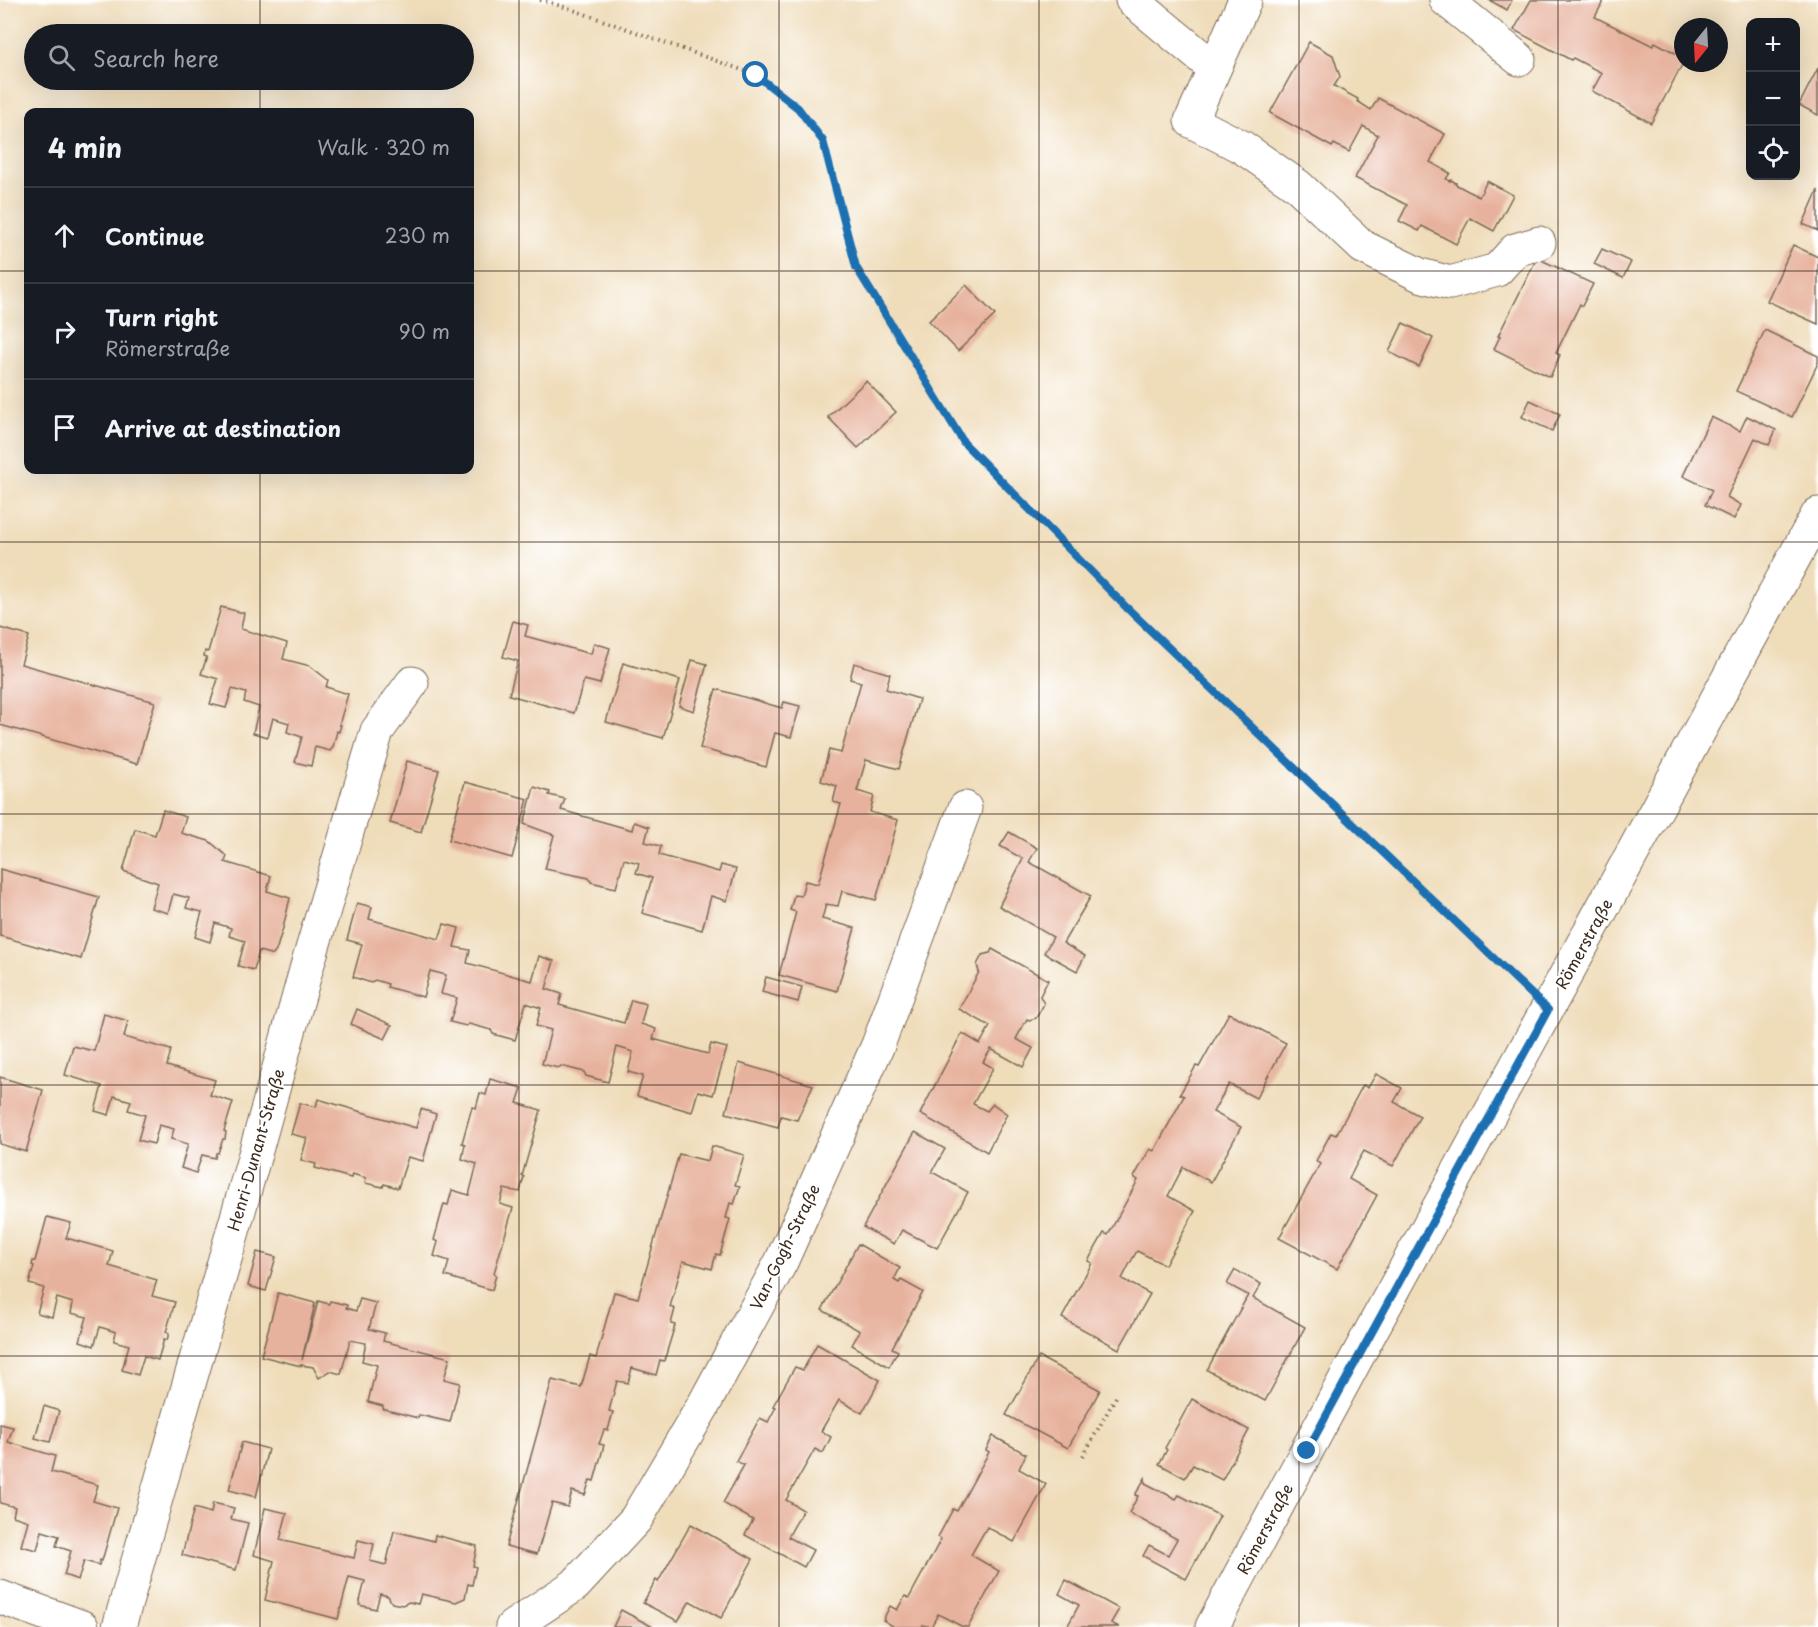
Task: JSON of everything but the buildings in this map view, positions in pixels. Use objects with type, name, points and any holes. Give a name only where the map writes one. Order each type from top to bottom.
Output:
[{"type":"street","points":[[1132,0],[1214,68]]},
{"type":"street","points":[[1245,0],[1191,121],[1242,147],[1298,186],[1363,247],[1420,274],[1450,283],[1497,270],[1515,249],[1539,243]]},
{"type":"street","points":[[1446,0],[1519,59]]},
{"type":"street","name":"Römerstraße","points":[[1212,1627],[1818,514]]},
{"type":"street","name":"Henri-Dunant-Straße","points":[[119,1627],[370,752],[377,730],[412,683]]},
{"type":"street","name":"Van-Gogh-Straße","points":[[512,1627],[575,1585],[636,1519],[703,1406],[781,1262],[878,1045],[965,808]]},
{"type":"street","points":[[0,1597],[82,1627]]},
{"type":"path","points":[[540,0],[756,75],[798,108],[823,141],[856,267],[964,443],[1127,608],[1548,1010]]},
{"type":"path","points":[[1083,1456],[1116,1397]]},
{"type":"route","points":[[756,75],[798,108],[823,141],[856,267],[964,443],[1127,608],[1548,1010],[1307,1451]]}]
